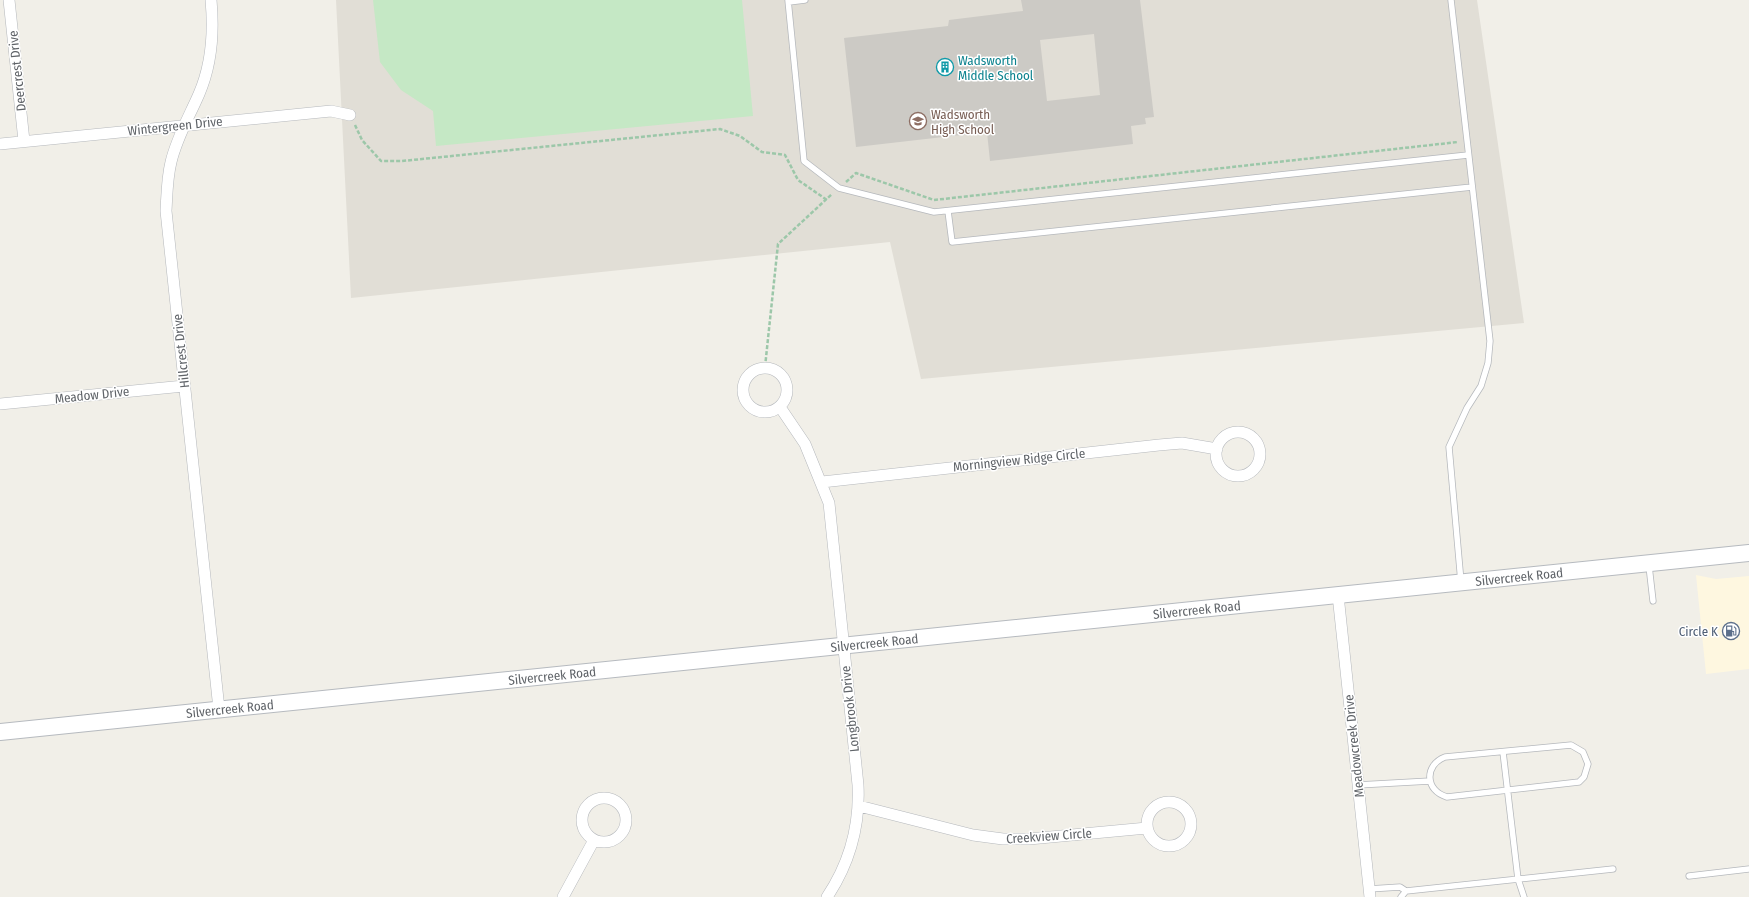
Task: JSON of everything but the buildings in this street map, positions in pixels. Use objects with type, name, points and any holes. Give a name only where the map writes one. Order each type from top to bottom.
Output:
[{"type":"street","name":"Deercrest Drive","points":[[9,0],[24,141]]},
{"type":"street","name":"Hillcrest Drive","points":[[211,0],[213,18],[212,44],[208,69],[200,93],[184,124],[170,163],[166,210],[219,709]]},
{"type":"street","name":"Wintergreen Drive","points":[[0,144],[184,124],[331,111],[350,115]]},
{"type":"street","points":[[765,367],[773,369],[785,378],[787,394],[780,407],[767,412],[760,412],[748,404],[744,398],[743,384],[751,372],[765,367]]},
{"type":"street","name":"Meadow Drive","points":[[0,404],[184,386]]},
{"type":"street","name":"Longbrook Drive","points":[[780,407],[805,444],[822,482],[828,503],[844,645],[859,806],[854,837],[846,861],[826,897]]},
{"type":"street","points":[[1240,432],[1254,438],[1258,444],[1260,459],[1253,472],[1240,477],[1233,476],[1221,469],[1216,456],[1217,449],[1225,436],[1240,432]]},
{"type":"street","name":"Morningview Ridge Circle","points":[[822,482],[1182,443],[1217,449]]},
{"type":"street","name":"Silvercreek Road","points":[[0,732],[1749,553]]},
{"type":"street","name":"Meadowcreek Drive","points":[[1338,595],[1370,893]]},
{"type":"street","points":[[600,798],[615,801],[624,811],[626,817],[624,831],[614,840],[600,842],[594,840],[583,828],[583,813],[587,806],[600,798]]},
{"type":"street","points":[[1169,802],[1183,807],[1190,820],[1189,834],[1184,840],[1172,846],[1158,844],[1153,840],[1147,828],[1150,813],[1161,803],[1169,802]]},
{"type":"street","name":"Creekview Circle","points":[[859,806],[973,835],[1003,839],[1029,839],[1147,828]]},
{"type":"street","points":[[563,897],[594,840]]},
{"type":"lane","points":[[805,0],[788,1],[804,161],[839,188],[934,212],[1468,155]]},
{"type":"lane","points":[[1451,0],[1490,340],[1488,363],[1481,386],[1467,408],[1449,447],[1461,582]]},
{"type":"lane","points":[[948,211],[952,242],[1472,187]]},
{"type":"lane","points":[[1649,563],[1653,602]]},
{"type":"lane","points":[[1571,745],[1583,752],[1588,764],[1584,778],[1579,782],[1447,797],[1436,792],[1430,781],[1431,768],[1439,759],[1445,757],[1571,745]]},
{"type":"lane","points":[[1503,752],[1518,879],[1524,897]]},
{"type":"lane","points":[[1358,785],[1430,781]]},
{"type":"lane","points":[[1370,893],[1400,887],[1406,891],[1614,869]]},
{"type":"lane","points":[[1689,876],[1749,869]]},
{"type":"lane","points":[[1401,897],[1406,891]]},
{"type":"path","points":[[350,115],[362,140],[381,161],[402,161],[720,129],[740,136],[762,152],[785,155],[798,180],[827,200]]},
{"type":"shaded area","name":"Wadsworth High School","points":[[336,0],[1477,0],[1524,323],[921,379],[890,242],[351,298]]},
{"type":"shaded area","points":[[1696,575],[1716,579],[1749,576],[1749,669],[1706,674]]},
{"type":"green space","points":[[373,0],[742,0],[753,116],[436,146],[433,111],[401,90],[380,62]]},
{"type":"place","name":"Wadsworth Middle School","points":[[945,67]]},
{"type":"place","name":"Wadsworth High School","points":[[918,121]]},
{"type":"place","name":"Circle K","points":[[1731,631]]}]
